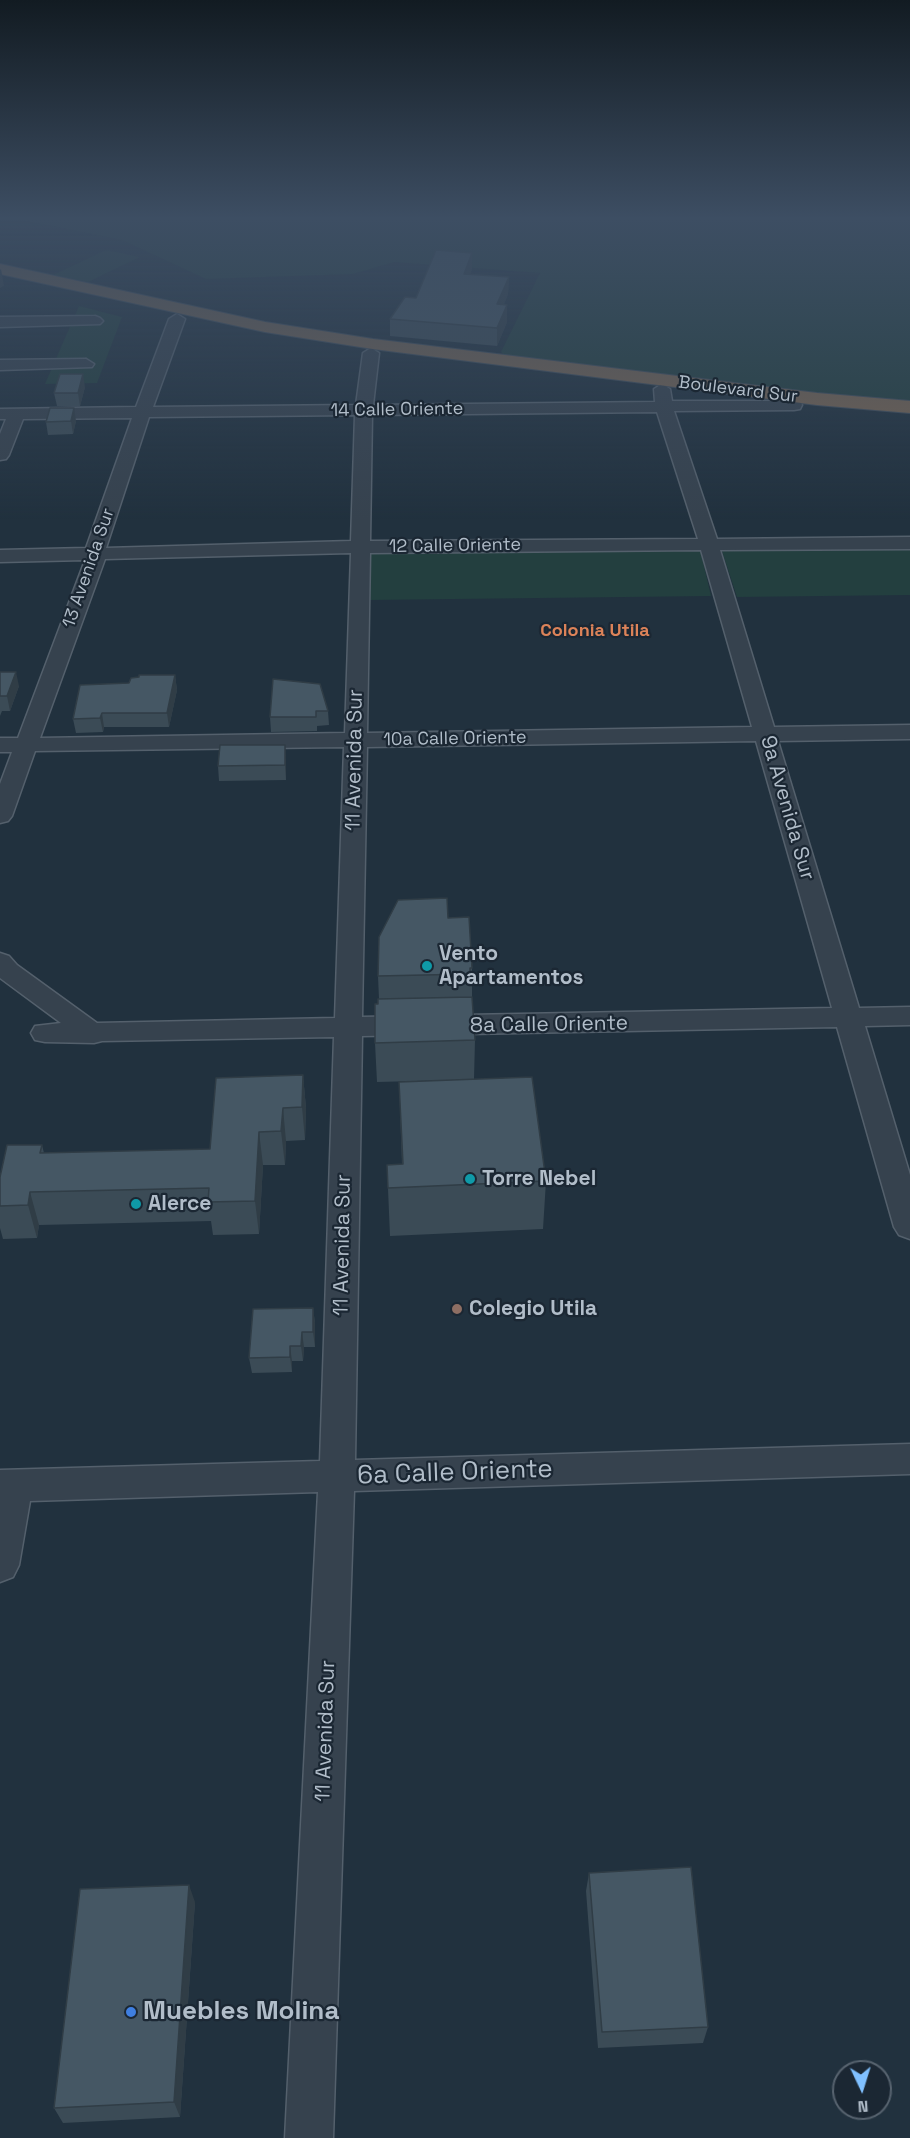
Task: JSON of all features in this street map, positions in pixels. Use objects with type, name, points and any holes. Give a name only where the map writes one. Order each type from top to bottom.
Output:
[{"type":"highway","name":"Boulevard Sur","points":[[181,320],[371,353],[663,398],[910,414]]},
{"type":"highway","name":"Boulevard Sur","points":[[232,320],[373,344],[817,399],[910,407]]},
{"type":"street","name":"13 Avenida Sur","points":[[0,816],[177,320]]},
{"type":"street","points":[[0,322],[94,321]]},
{"type":"street","name":"11 Avenida Sur","points":[[309,2138],[337,1476],[364,411],[371,353]]},
{"type":"street","points":[[0,365],[86,364]]},
{"type":"street","name":"14 Calle Oriente","points":[[9,414],[364,411],[663,398]]},
{"type":"street","name":"9a Avenida Sur","points":[[663,398],[709,544],[910,1227]]},
{"type":"street","points":[[0,455],[9,414]]},
{"type":"street","name":"12 Calle Oriente","points":[[0,556],[361,547],[910,543]]},
{"type":"street","name":"10a Calle Oriente","points":[[0,745],[910,732]]},
{"type":"street","points":[[0,962],[94,1034]]},
{"type":"street","name":"8a Calle Oriente","points":[[45,1033],[94,1034],[910,1016]]},
{"type":"street","name":"6a Calle Oriente","points":[[7,1486],[910,1459]]},
{"type":"street","points":[[0,1565],[7,1486]]},
{"type":"green space","points":[[73,320],[121,320],[97,383],[45,384]]},
{"type":"green space","points":[[517,320],[910,320],[910,403],[843,399],[506,357],[501,352]]},
{"type":"green space","points":[[910,546],[910,595],[737,597],[721,548]]},
{"type":"green space","points":[[700,549],[711,596],[369,600],[371,552]]},
{"type":"building","points":[[399,320],[501,320],[497,328]]},
{"type":"building","points":[[60,374],[83,374],[78,393],[54,393]]},
{"type":"building","points":[[50,408],[74,408],[71,421],[46,422]]},
{"type":"building","points":[[0,672],[16,672],[7,696],[0,696]]},
{"type":"building","points":[[139,675],[175,675],[167,713],[102,713],[100,718],[73,719],[80,685],[129,683],[131,678],[139,677]]},
{"type":"building","points":[[273,679],[320,684],[328,711],[316,711],[316,717],[270,717]]},
{"type":"building","points":[[220,745],[285,745],[285,765],[218,766]]},
{"type":"building","points":[[447,898],[448,918],[469,917],[472,968],[470,968],[470,974],[378,976],[379,937],[398,900]]},
{"type":"building","points":[[472,997],[475,1040],[375,1043],[375,1004],[378,1004],[378,999]]},
{"type":"building","points":[[303,1075],[302,1107],[283,1108],[281,1131],[259,1132],[255,1201],[208,1202],[209,1188],[30,1192],[28,1205],[0,1206],[0,1177],[7,1145],[42,1145],[40,1153],[210,1149],[216,1078]]},
{"type":"building","points":[[532,1077],[546,1181],[388,1188],[387,1165],[403,1164],[399,1082]]},
{"type":"building","points":[[313,1308],[313,1332],[302,1332],[301,1346],[290,1346],[290,1357],[249,1358],[253,1309]]},
{"type":"building","points":[[691,1867],[708,2027],[602,2032],[589,1873]]},
{"type":"building","name":"Muebles Molina","points":[[189,1885],[174,2102],[54,2108],[80,1889]]},
{"type":"place","name":"Vento Apartamentos","points":[[427,966]]},
{"type":"place","name":"Torre Nebel","points":[[470,1179]]},
{"type":"place","name":"Alerce","points":[[136,1204]]},
{"type":"place","name":"Colegio Utila","points":[[457,1309]]},
{"type":"place","name":"Muebles Molina","points":[[131,2012]]},
{"type":"district","name":"Colonia Utila","points":[[595,631]]}]
